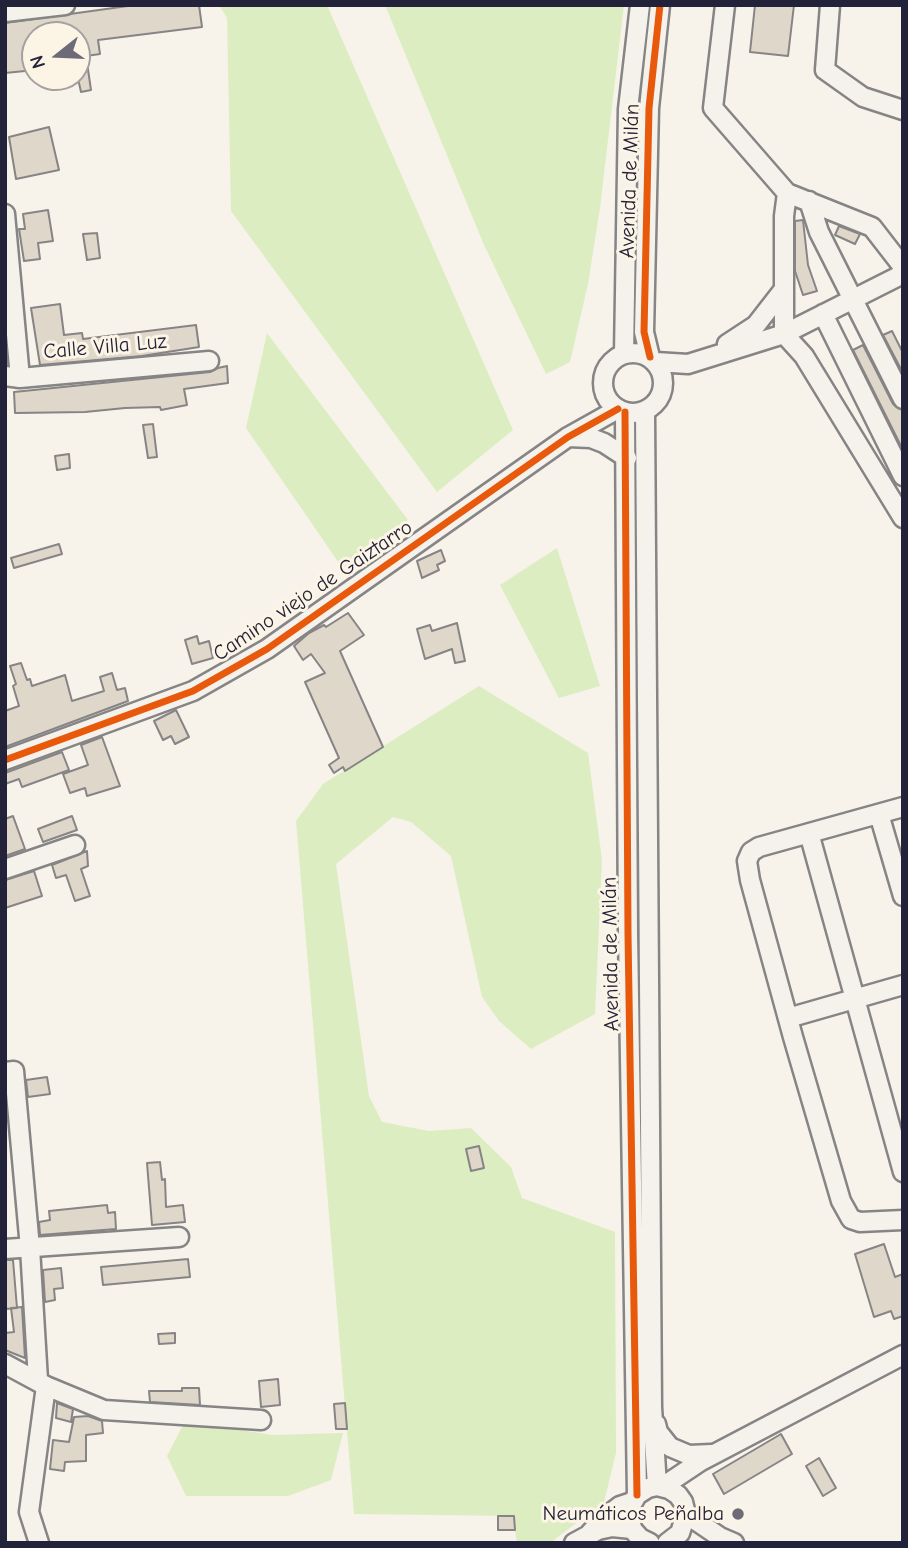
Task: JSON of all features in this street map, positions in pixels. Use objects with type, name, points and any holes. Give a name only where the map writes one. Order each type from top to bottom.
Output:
[{"type":"street","points":[[5,12],[65,5]]},
{"type":"street","name":"Avenida de Milán","points":[[624,354],[628,109],[640,5]]},
{"type":"street","name":"Avenida de Milán","points":[[653,360],[644,332],[649,108],[660,5]]},
{"type":"street","points":[[724,5],[713,108],[787,193],[872,226],[903,267]]},
{"type":"street","points":[[830,5],[825,70],[863,97],[903,110]]},
{"type":"street","points":[[787,193],[784,216],[784,334],[804,356],[903,518]]},
{"type":"street","points":[[808,201],[819,232],[903,399]]},
{"type":"street","points":[[5,214],[13,377]]},
{"type":"street","points":[[653,360],[692,362],[784,334],[903,274]]},
{"type":"street","points":[[663,389],[663,373],[653,360],[640,353],[624,354],[609,365],[604,376],[606,395],[622,410],[645,411],[654,406],[663,389],[692,362],[756,325],[771,310],[784,289]]},
{"type":"street","points":[[823,314],[903,476]]},
{"type":"street","name":"Calle Villa Luz","points":[[13,377],[209,361]]},
{"type":"street","name":"Camino viejo de Gaiztarro","points":[[584,427],[606,395]]},
{"type":"street","name":"Avenida de Milán","points":[[622,410],[627,458],[628,934],[635,1498],[629,1516],[632,1529]]},
{"type":"street","name":"Camino viejo de Gaiztarro","points":[[5,760],[193,691],[267,649],[568,437],[622,410]]},
{"type":"street","name":"Avenida de Milán","points":[[645,411],[652,1407],[659,1486]]},
{"type":"street","points":[[568,437],[591,438],[627,458]]},
{"type":"street","points":[[903,807],[759,847],[751,852],[747,861],[788,1018],[845,1210],[851,1219],[860,1222],[903,1220]]},
{"type":"street","points":[[879,814],[903,896]]},
{"type":"street","points":[[808,833],[903,1172]]},
{"type":"street","points":[[5,869],[75,845]]},
{"type":"street","points":[[788,1018],[903,985]]},
{"type":"street","points":[[5,1072],[14,1071],[42,1383],[29,1511],[39,1543]]},
{"type":"street","points":[[5,1249],[179,1237]]},
{"type":"street","points":[[581,1539],[620,1506],[648,1488],[659,1486],[903,1355]]},
{"type":"street","points":[[5,1364],[104,1410],[261,1420]]},
{"type":"street","points":[[652,1407],[658,1432],[670,1447],[689,1455],[708,1458]]},
{"type":"street","points":[[680,1527],[690,1482],[708,1458]]},
{"type":"street","points":[[659,1486],[678,1495],[680,1527]]},
{"type":"street","points":[[581,1539],[612,1527],[632,1529],[640,1538],[650,1543]]},
{"type":"street","points":[[680,1527],[727,1540]]},
{"type":"green space","points":[[219,5],[327,5],[513,430],[437,492],[231,211],[227,18]]},
{"type":"green space","points":[[385,5],[624,5],[600,208],[588,284],[570,362],[546,374],[484,245]]},
{"type":"green space","points":[[267,333],[408,520],[343,569],[246,428]]},
{"type":"green space","points":[[557,548],[600,686],[559,698],[500,585]]},
{"type":"green space","points":[[479,686],[588,753],[602,860],[595,1014],[531,1049],[499,1021],[482,997],[451,856],[411,822],[393,817],[336,864],[369,1096],[382,1122],[429,1131],[471,1128],[511,1167],[522,1198],[615,1232],[616,1453],[604,1502],[550,1543],[517,1543],[513,1516],[354,1514],[296,821],[323,784]]},
{"type":"green space","points":[[185,1421],[272,1435],[343,1433],[331,1480],[288,1496],[186,1496],[167,1456]]},
{"type":"building","points":[[135,5],[199,5],[202,27],[98,40],[100,54],[91,55],[91,21],[21,21],[21,71],[5,73],[5,23]]},
{"type":"building","points":[[755,5],[794,5],[788,56],[750,52]]},
{"type":"building","points":[[49,127],[59,170],[16,179],[9,137]]},
{"type":"building","points":[[48,210],[53,241],[38,243],[40,259],[24,261],[19,229],[25,229],[23,214]]},
{"type":"building","points":[[803,220],[808,265],[817,291],[803,295],[795,271],[795,221]]},
{"type":"building","points":[[839,226],[860,234],[855,244],[835,235]]},
{"type":"building","points":[[97,233],[100,258],[87,260],[83,234]]},
{"type":"building","points":[[60,304],[64,335],[82,333],[83,339],[196,325],[199,347],[142,356],[40,365],[31,308]]},
{"type":"building","points":[[892,331],[903,353],[903,373],[883,335]]},
{"type":"building","points":[[863,345],[893,404],[903,410],[903,450],[853,350]]},
{"type":"building","points":[[227,366],[228,383],[184,389],[187,405],[161,410],[160,407],[15,413],[14,392],[210,372]]},
{"type":"building","points":[[153,424],[157,457],[148,458],[143,425]]},
{"type":"building","points":[[69,454],[70,468],[57,470],[55,456]]},
{"type":"building","points":[[59,544],[62,554],[14,568],[11,558]]},
{"type":"building","points":[[441,550],[445,561],[437,565],[439,570],[422,578],[417,561]]},
{"type":"building","points":[[348,613],[364,635],[340,651],[383,747],[345,771],[343,767],[334,773],[329,765],[339,758],[305,682],[325,673],[311,654],[303,660],[294,646],[309,633],[324,625],[326,627]]},
{"type":"building","points":[[457,623],[465,661],[455,663],[452,649],[425,659],[417,629],[430,625],[432,631]]},
{"type":"building","points":[[197,636],[199,644],[209,641],[213,658],[192,664],[185,640]]},
{"type":"building","points":[[21,663],[32,686],[65,675],[72,701],[104,691],[100,677],[112,673],[117,690],[125,688],[128,701],[5,747],[5,711],[19,706],[10,666]]},
{"type":"building","points":[[176,710],[189,737],[175,744],[171,736],[163,740],[154,721]]},
{"type":"building","points":[[102,737],[120,786],[87,796],[85,788],[70,793],[63,774],[88,765],[81,745]]},
{"type":"building","points":[[62,752],[69,770],[22,787],[19,779],[5,784],[5,773]]},
{"type":"building","points":[[13,816],[25,849],[5,856],[5,819]]},
{"type":"building","points":[[72,816],[77,830],[43,842],[38,829]]},
{"type":"building","points":[[87,851],[88,866],[81,869],[90,896],[75,901],[66,875],[56,878],[52,865]]},
{"type":"building","points":[[34,871],[42,896],[5,908],[5,880]]},
{"type":"building","points":[[47,1077],[50,1094],[28,1097],[26,1080]]},
{"type":"building","points":[[479,1146],[484,1168],[471,1171],[466,1149]]},
{"type":"building","points":[[160,1162],[162,1180],[165,1179],[166,1207],[183,1205],[185,1222],[152,1225],[147,1163]]},
{"type":"building","points":[[107,1205],[108,1213],[115,1212],[116,1229],[40,1235],[39,1222],[50,1220],[49,1211]]},
{"type":"building","points":[[884,1244],[895,1277],[903,1274],[903,1316],[894,1319],[891,1311],[874,1317],[855,1254]]},
{"type":"building","points":[[188,1259],[190,1277],[103,1285],[101,1267]]},
{"type":"building","points":[[5,1260],[13,1260],[17,1308],[5,1309]]},
{"type":"building","points":[[61,1268],[63,1288],[54,1289],[55,1300],[45,1302],[43,1270]]},
{"type":"building","points":[[22,1307],[25,1358],[5,1350],[5,1333],[14,1332],[11,1308]]},
{"type":"building","points":[[175,1333],[175,1343],[159,1344],[158,1334]]},
{"type":"building","points":[[278,1379],[280,1405],[261,1407],[259,1381]]},
{"type":"building","points":[[182,1388],[199,1388],[200,1405],[150,1402],[149,1391],[182,1391]]},
{"type":"building","points":[[57,1403],[73,1409],[71,1422],[56,1418]]},
{"type":"building","points":[[345,1403],[347,1429],[336,1429],[334,1404]]},
{"type":"building","points":[[88,1416],[102,1421],[103,1433],[86,1435],[86,1461],[65,1462],[64,1471],[50,1469],[53,1440],[69,1442],[74,1417]]},
{"type":"building","points":[[781,1434],[792,1454],[724,1494],[713,1474]]},
{"type":"building","points":[[819,1458],[836,1488],[823,1496],[806,1466]]},
{"type":"building","points":[[498,1516],[514,1516],[515,1530],[498,1530]]},
{"type":"cycle path","points":[[650,357],[644,332],[649,108],[660,5]]},
{"type":"cycle path","points":[[5,760],[193,691],[267,649],[568,437],[618,409]]},
{"type":"cycle path","points":[[625,412],[628,934],[637,1495]]},
{"type":"place","name":"Neumáticos Peñalba","points":[[738,1514]]}]
